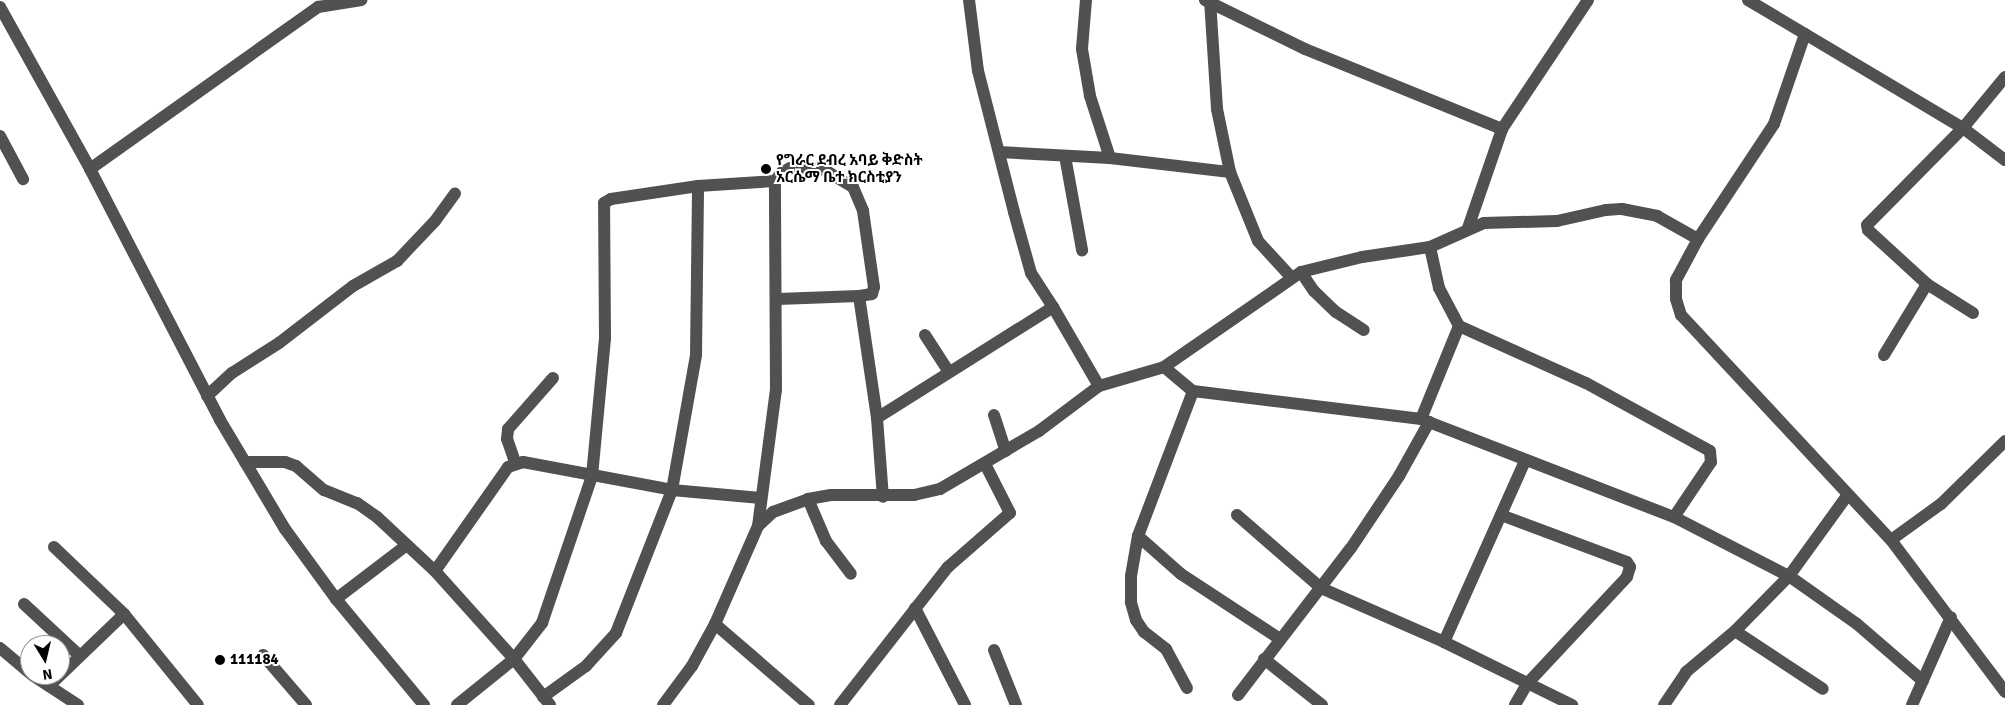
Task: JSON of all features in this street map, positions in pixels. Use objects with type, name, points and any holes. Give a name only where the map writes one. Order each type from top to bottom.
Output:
[{"type":"street","points":[[90,169],[314,3],[361,0]]},
{"type":"street","points":[[969,0],[978,71],[1031,273],[1098,386]]},
{"type":"street","points":[[1086,0],[1082,49],[1090,96],[1110,158]]},
{"type":"street","points":[[1468,228],[1502,129],[1588,0]]},
{"type":"street","points":[[1748,0],[1963,128],[2005,160]]},
{"type":"street","points":[[1208,1],[1305,49],[1502,129]]},
{"type":"street","points":[[1208,1],[1217,109],[1230,172],[1258,241],[1336,312],[1364,330]]},
{"type":"street","points":[[0,7],[90,169],[207,396],[285,529],[336,599],[424,705]]},
{"type":"street","points":[[1805,34],[1774,124],[1698,239],[1676,280],[1676,299],[1681,315],[1847,496],[1891,540],[1951,617],[2005,692]]},
{"type":"street","points":[[1973,313],[1927,284],[1868,230],[1867,225],[1963,128],[2005,77]]},
{"type":"street","points":[[0,136],[23,179]]},
{"type":"street","points":[[999,152],[1110,158],[1230,172]]},
{"type":"street","points":[[1065,156],[1082,250]]},
{"type":"street","points":[[457,705],[514,659],[542,623],[592,476],[606,338],[604,204],[610,199],[698,186],[775,181],[790,168],[823,169],[853,188],[863,211],[874,291],[859,296],[778,299]]},
{"type":"street","points":[[663,705],[692,666],[715,624],[758,526],[776,390],[778,299],[775,181]]},
{"type":"street","points":[[245,462],[284,462],[296,466],[324,490],[357,503],[377,517],[435,571],[514,659],[546,701],[586,666],[616,633],[672,490],[696,355],[698,186]]},
{"type":"street","points":[[207,396],[232,373],[279,342],[353,286],[397,261],[435,221],[455,193]]},
{"type":"street","points":[[758,526],[773,512],[808,499],[830,495],[883,497],[914,495],[940,489],[1006,451],[1098,386],[1164,367],[1296,274],[1362,257],[1430,247],[1468,228],[1501,221],[1574,219],[1606,210],[1622,209],[1657,216],[1698,239]]},
{"type":"street","points":[[1430,247],[1439,288],[1459,326],[1586,383],[1710,451],[1711,462],[1674,517]]},
{"type":"street","points":[[1884,355],[1927,284]]},
{"type":"street","points":[[859,296],[877,418],[883,497]]},
{"type":"street","points":[[877,418],[1052,307]]},
{"type":"street","points":[[1238,695],[1264,659],[1321,588],[1399,476],[1425,420],[1459,326]]},
{"type":"street","points":[[925,335],[949,372]]},
{"type":"street","points":[[1164,367],[1193,391],[1425,420],[1525,461],[1674,517],[1789,576],[1857,624],[1923,681]]},
{"type":"street","points":[[514,462],[507,439],[508,429],[553,378]]},
{"type":"street","points":[[1187,688],[1166,649],[1144,632],[1136,620],[1131,602],[1131,576],[1138,536],[1193,391]]},
{"type":"street","points":[[994,415],[1006,451]]},
{"type":"street","points":[[1891,540],[1941,504],[2005,441]]},
{"type":"street","points":[[1444,642],[1525,461]]},
{"type":"street","points":[[435,571],[508,467],[514,462],[672,490],[761,498]]},
{"type":"street","points":[[840,705],[948,567],[1010,513],[985,464]]},
{"type":"street","points":[[1664,705],[1686,672],[1735,632],[1789,576],[1847,496]]},
{"type":"street","points":[[808,499],[826,541],[851,574]]},
{"type":"street","points":[[1237,515],[1321,588],[1444,642],[1572,705]]},
{"type":"street","points":[[1501,515],[1627,562],[1630,567],[1627,577],[1527,684],[1514,705]]},
{"type":"street","points":[[1138,536],[1181,574],[1280,639]]},
{"type":"street","points":[[336,599],[407,545]]},
{"type":"street","points":[[54,547],[124,614],[198,705]]},
{"type":"street","points":[[24,604],[80,656]]},
{"type":"street","points":[[915,608],[965,705]]},
{"type":"street","points":[[78,705],[49,686],[124,614]]},
{"type":"street","points":[[1912,705],[1951,617]]},
{"type":"street","points":[[715,624],[809,705]]},
{"type":"street","points":[[1735,632],[1823,689]]},
{"type":"street","points":[[0,648],[20,665]]},
{"type":"street","points":[[994,650],[1016,705]]},
{"type":"street","points":[[263,655],[306,705]]},
{"type":"street","points":[[1264,659],[1322,705]]},
{"type":"place","name":"የግራር ደብረ አባይ ቅድስት አርሴማ ቤተ ክርስቲያን","points":[[766,169]]},
{"type":"place","name":"111184","points":[[220,660]]}]
